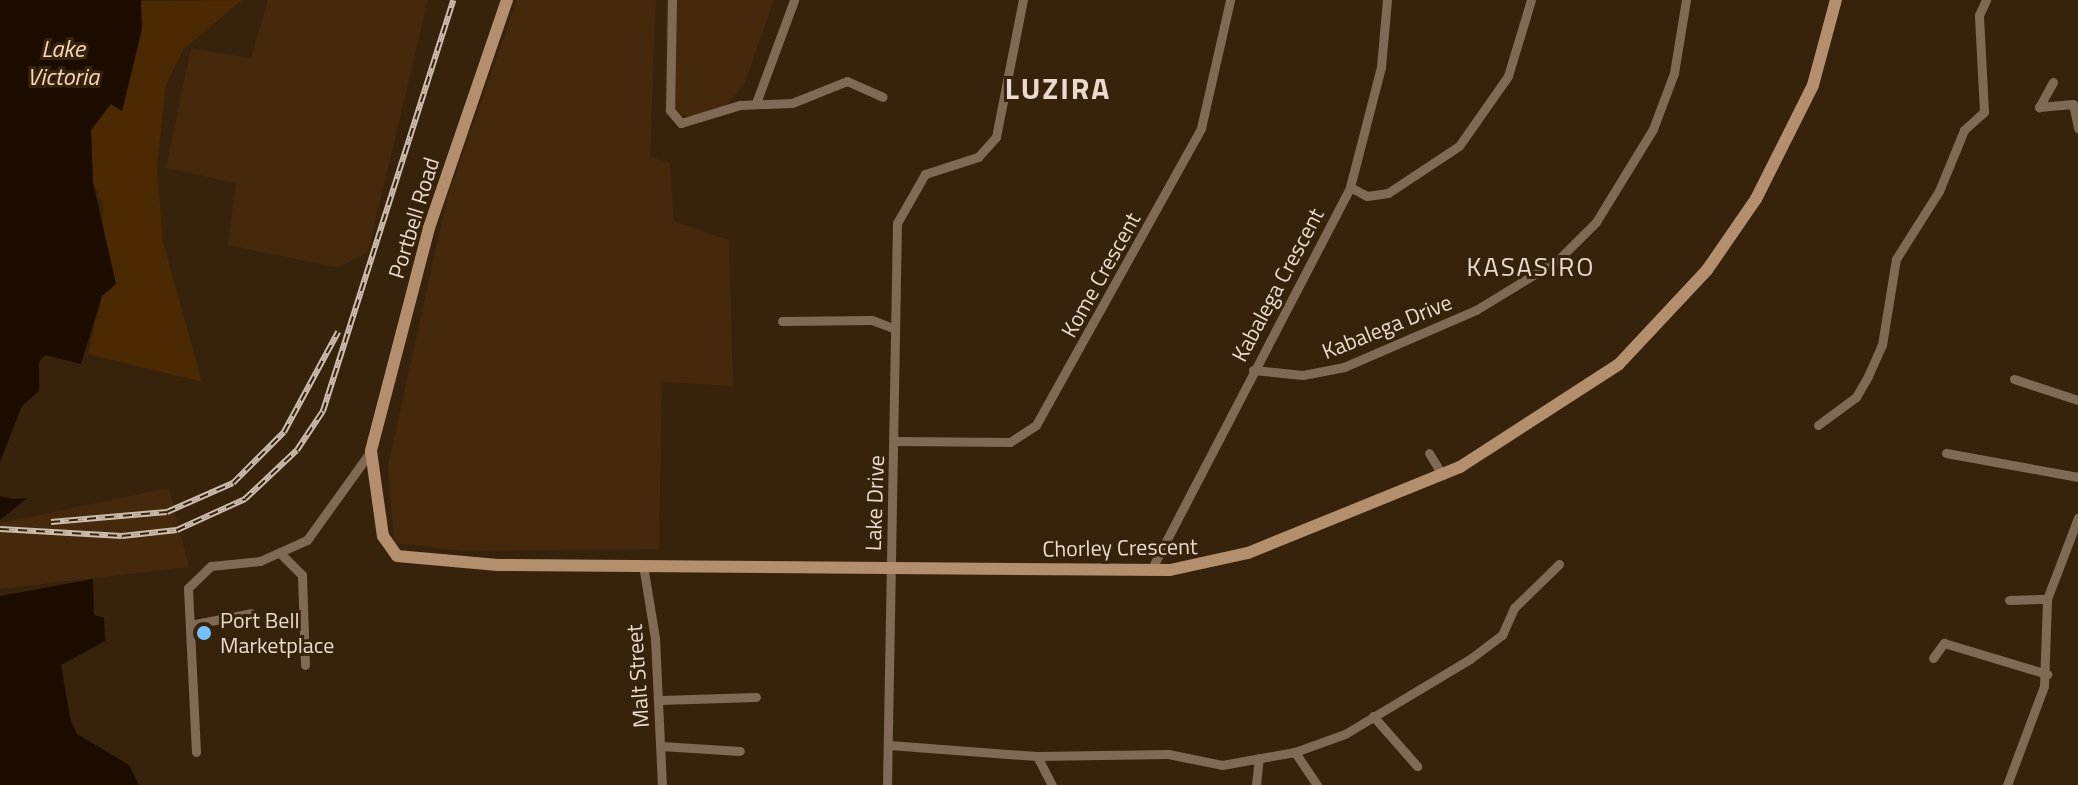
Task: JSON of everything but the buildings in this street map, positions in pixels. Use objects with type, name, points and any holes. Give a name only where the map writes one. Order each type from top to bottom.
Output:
[{"type":"main road","name":"Portbell Road","points":[[371,451],[429,228],[507,0]]},
{"type":"main road","name":"Chorley Crescent","points":[[371,451],[383,536],[401,559],[643,565],[1151,570],[1233,559],[1442,475],[1528,429],[1607,373],[1707,270],[1798,120],[1836,0]]},
{"type":"street","points":[[672,0],[672,112],[697,123],[756,103],[792,103],[847,81],[883,97]]},
{"type":"street","points":[[756,103],[794,0]]},
{"type":"street","name":"Lake Drive","points":[[887,785],[897,223],[925,174],[982,154],[999,131],[1023,0]]},
{"type":"street","name":"Kome Crescent","points":[[895,441],[1010,442],[1036,425],[1201,128],[1230,0]]},
{"type":"street","name":"Kabalega Crescent","points":[[1151,570],[1350,187],[1379,77],[1387,0]]},
{"type":"street","points":[[1350,187],[1367,196],[1388,193],[1459,146],[1508,76],[1531,0]]},
{"type":"street","name":"Kabalega Drive","points":[[1253,370],[1303,375],[1344,367],[1476,310],[1558,260],[1596,222],[1653,129],[1674,73],[1686,0]]},
{"type":"street","points":[[1818,425],[1856,397],[1868,376],[1882,345],[1896,259],[1939,191],[1964,130],[1984,112],[1979,15],[1986,0]]},
{"type":"street","points":[[2053,82],[2039,107],[2075,105],[2078,128]]},
{"type":"street","points":[[782,321],[872,320],[893,328]]},
{"type":"street","points":[[2014,379],[2078,400]]},
{"type":"street","points":[[196,752],[188,588],[211,566],[281,554],[324,525],[371,451]]},
{"type":"street","points":[[1429,453],[1442,475]]},
{"type":"street","points":[[1946,453],[2078,477]]},
{"type":"street","points":[[2007,785],[2047,674],[2047,599],[2078,518]]},
{"type":"street","points":[[281,554],[302,575],[305,665]]},
{"type":"street","points":[[889,745],[1037,756],[1168,754],[1222,765],[1295,752],[1373,716],[1501,636],[1514,608],[1559,564]]},
{"type":"street","name":"Malt Street","points":[[643,565],[660,700],[662,785]]},
{"type":"street","points":[[2009,600],[2047,599]]},
{"type":"street","points":[[190,625],[251,613]]},
{"type":"street","points":[[1933,658],[1944,643],[2047,674]]},
{"type":"street","points":[[660,700],[756,697]]},
{"type":"street","points":[[1373,716],[1417,766]]},
{"type":"street","points":[[661,746],[740,751]]},
{"type":"street","points":[[1295,752],[1317,785]]},
{"type":"street","points":[[1037,756],[1052,785]]},
{"type":"street","points":[[1256,785],[1259,758]]},
{"type":"shaded area","points":[[242,0],[184,49],[166,85],[157,166],[163,242],[202,382],[88,354],[102,296],[103,205],[93,183],[91,130],[111,103],[121,110],[142,29],[138,1]]},
{"type":"shaded area","points":[[268,0],[428,0],[368,252],[339,268],[228,245],[236,183],[166,168],[191,48],[251,58]]},
{"type":"shaded area","points":[[517,0],[656,0],[650,157],[670,163],[674,221],[729,240],[733,386],[662,382],[659,549],[463,551],[394,543],[388,466],[447,198]]},
{"type":"shaded area","points":[[666,0],[774,0],[744,85],[718,115],[665,116]]},
{"type":"shaded area","points":[[169,488],[189,567],[0,589],[0,523]]},
{"type":"water","name":"Lake Victoria","points":[[0,0],[141,0],[142,29],[122,111],[111,104],[91,130],[93,183],[116,284],[102,296],[81,364],[45,355],[39,362],[39,391],[22,406],[0,462]]},
{"type":"water","points":[[0,496],[12,499],[27,498],[0,520]]},
{"type":"water","points":[[93,579],[94,615],[104,618],[105,641],[61,665],[70,718],[77,734],[129,765],[139,785],[0,785],[0,596]]},
{"type":"railway","points":[[0,529],[122,536],[177,530],[245,499],[297,450],[323,411],[453,0]]},
{"type":"railway","points":[[51,522],[167,512],[233,483],[284,432],[338,332]]},
{"type":"place","name":"Port Bell Marketplace","points":[[204,633]]},
{"type":"district","name":"LUZIRA","points":[[1058,88]]},
{"type":"district","name":"KASASIRO","points":[[1531,267]]}]
